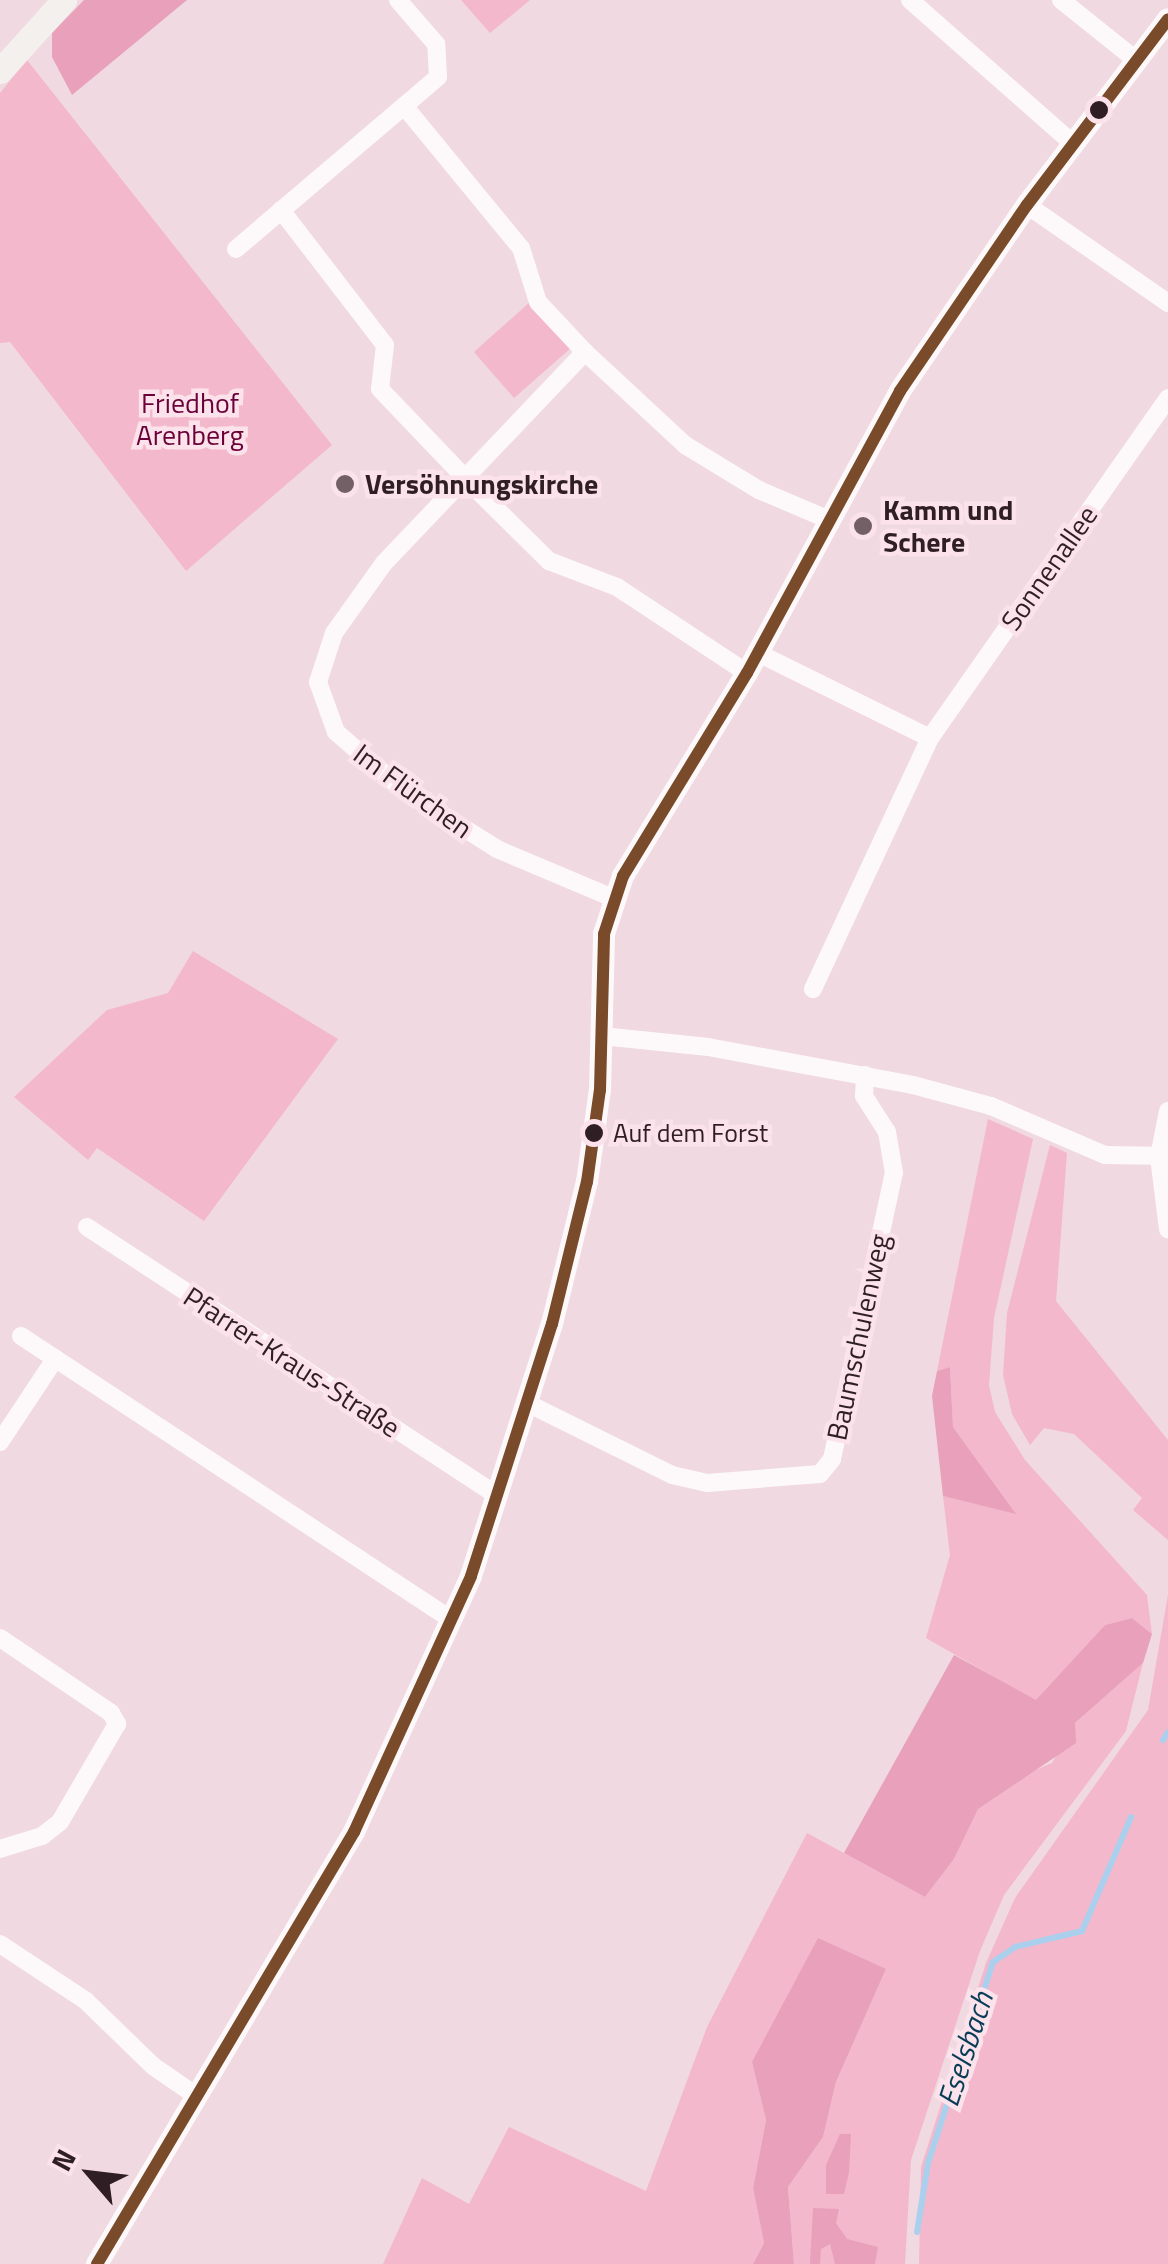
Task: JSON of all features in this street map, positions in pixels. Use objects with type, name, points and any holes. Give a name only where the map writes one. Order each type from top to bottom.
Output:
[{"type":"main road","points":[[0,50],[43,0]]},
{"type":"main road","points":[[0,71],[64,0]]},
{"type":"street","points":[[236,249],[405,107],[442,68],[436,44],[398,0]]},
{"type":"street","points":[[910,0],[1072,143]]},
{"type":"street","points":[[1061,0],[1136,60]]},
{"type":"street","points":[[98,2264],[354,1832],[452,1620],[527,1403],[592,1156],[602,1036],[602,953],[613,898],[648,828],[753,663],[827,519],[900,391],[1072,143],[1166,27]]},
{"type":"street","points":[[405,107],[520,248],[538,302],[585,352],[685,445],[759,490],[827,519]]},
{"type":"street","points":[[1027,205],[1168,303]]},
{"type":"street","points":[[282,210],[385,344],[380,389],[548,561],[617,588],[753,663],[930,738]]},
{"type":"street","name":"Im Flürchen","points":[[585,352],[408,533],[334,632],[320,668],[323,710],[346,743],[452,824],[613,898]]},
{"type":"street","name":"Sonnenallee","points":[[813,989],[930,738],[1168,398]]},
{"type":"street","points":[[602,1036],[865,1075],[979,1102],[1105,1155],[1163,1156]]},
{"type":"street","name":"Baumschulenweg","points":[[527,1403],[672,1474],[707,1483],[820,1474],[832,1459],[894,1173],[887,1132],[864,1096],[865,1075]]},
{"type":"street","points":[[1168,1111],[1163,1156],[1168,1229]]},
{"type":"street","name":"Pfarrer-Kraus-Straße","points":[[87,1227],[498,1496]]},
{"type":"street","points":[[20,1336],[452,1620]]},
{"type":"street","points":[[0,1442],[55,1359]]},
{"type":"street","points":[[0,1638],[111,1713],[117,1724],[60,1822],[42,1836],[0,1849]]},
{"type":"street","points":[[0,1944],[86,2000],[153,2066],[198,2097]]},
{"type":"green space","points":[[461,0],[530,0],[490,33]]},
{"type":"green space","name":"Friedhof Arenberg","points":[[27,60],[332,445],[186,571],[10,342],[0,343],[0,93]]},
{"type":"green space","points":[[530,302],[571,348],[514,398],[474,352]]},
{"type":"green space","points":[[193,951],[338,1039],[204,1221],[97,1148],[88,1160],[14,1097],[107,1010],[168,993]]},
{"type":"green space","points":[[988,1119],[1033,1139],[994,1318],[989,1385],[995,1412],[1025,1460],[1147,1595],[1152,1634],[1132,1618],[1105,1625],[1036,1701],[926,1638],[950,1555],[943,1496],[1015,1513],[953,1427],[950,1367],[937,1371]]},
{"type":"green space","points":[[1050,1145],[1067,1153],[1056,1301],[1168,1440],[1168,1540],[1133,1510],[1142,1498],[1074,1434],[1044,1428],[1030,1445],[1012,1414],[1003,1375],[1007,1313]]},
{"type":"green space","points":[[1168,1595],[1168,2264],[919,2264],[921,2167],[986,1963],[1015,1898],[1148,1710]]},
{"type":"green space","points":[[1143,1663],[1126,1731],[1004,1895],[980,1951],[911,2160],[905,2264],[794,2264],[788,2187],[823,2137],[836,2082],[886,1969],[752,2062],[766,2120],[753,2188],[764,2243],[753,2264],[383,2264],[422,2178],[469,2204],[509,2127],[646,2191],[707,2027],[807,1833],[925,1897],[954,1859],[979,1806],[1019,1777],[1052,1763],[1075,1723]]},
{"type":"shaded area","points":[[84,0],[187,0],[72,95],[52,57],[52,33]]},
{"type":"shaded area","points":[[950,1367],[953,1427],[1016,1514],[943,1496],[932,1396],[937,1371]]},
{"type":"shaded area","points":[[1132,1618],[1152,1634],[1143,1663],[1075,1723],[1076,1743],[978,1809],[954,1859],[925,1897],[844,1853],[954,1655],[1036,1700],[1105,1625]]},
{"type":"shaded area","points":[[818,1938],[886,1969],[836,2082],[823,2137],[788,2187],[794,2264],[753,2264],[764,2243],[753,2188],[766,2120],[752,2062]]},
{"type":"shaded area","points":[[840,2134],[851,2134],[844,2194],[826,2194],[826,2165]]},
{"type":"shaded area","points":[[813,2208],[839,2209],[836,2223],[847,2239],[878,2247],[875,2264],[835,2264],[830,2244],[821,2249],[820,2264],[810,2264]]},
{"type":"waterway","name":"Eselsbach","points":[[1163,1740],[1168,1732]]},
{"type":"waterway","name":"Eselsbach","points":[[917,2232],[928,2163],[993,1962],[1015,1947],[1082,1931],[1131,1817]]},
{"type":"transit line","points":[[97,2264],[354,1832],[471,1576],[552,1324],[587,1182],[600,1090],[604,934],[623,876],[747,673],[900,391],[1027,205],[1168,19]]},
{"type":"place","name":"Versöhnungskirche","points":[[345,484]]},
{"type":"place","name":"Kamm und Schere","points":[[863,526]]},
{"type":"place","name":"Auf dem Forst","points":[[594,1133]]}]
